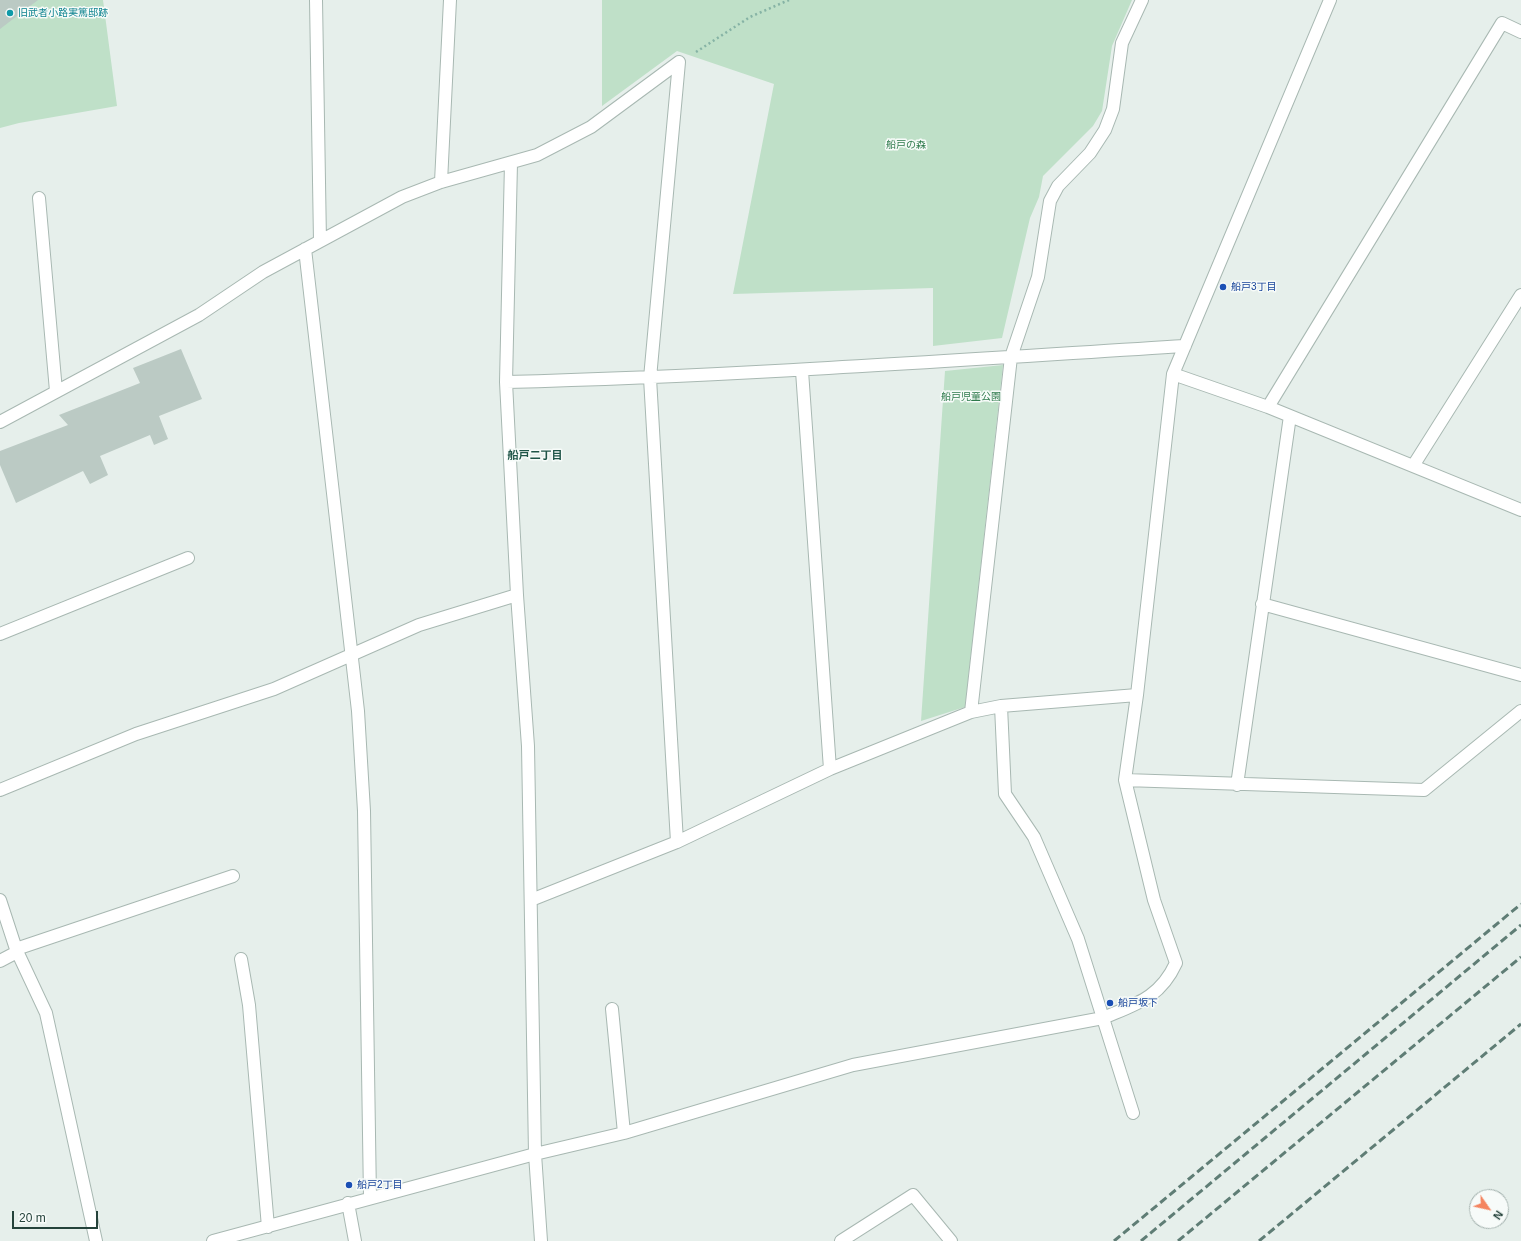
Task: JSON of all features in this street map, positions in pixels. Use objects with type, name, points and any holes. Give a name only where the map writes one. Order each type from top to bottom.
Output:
[{"type":"street","points":[[316,0],[320,241]]},
{"type":"street","points":[[441,182],[450,0]]},
{"type":"street","points":[[971,712],[1011,357],[1038,277],[1050,201],[1058,186],[1090,153],[1105,130],[1113,109],[1122,44],[1142,0]]},
{"type":"street","points":[[213,1241],[268,1227],[348,1203],[535,1154],[624,1133],[853,1065],[1103,1018],[1138,1003],[1169,979],[1176,963],[1154,900],[1125,780],[1137,695],[1173,374],[1330,0]]},
{"type":"street","points":[[1268,407],[1502,23],[1521,32]]},
{"type":"street","points":[[0,422],[199,314],[263,272],[402,197],[441,182],[537,155],[592,127],[679,62]]},
{"type":"street","points":[[677,842],[650,378],[679,62]]},
{"type":"street","points":[[511,163],[506,382],[517,595],[528,746],[535,1154],[541,1241]]},
{"type":"street","points":[[39,198],[56,391]]},
{"type":"street","points":[[305,249],[358,711],[364,811],[370,1198]]},
{"type":"street","points":[[1413,466],[1521,295]]},
{"type":"street","points":[[506,382],[650,378],[802,371],[1185,346]]},
{"type":"street","points":[[802,371],[830,769]]},
{"type":"street","points":[[1173,374],[1268,407],[1521,510]]},
{"type":"street","points":[[1237,785],[1290,416]]},
{"type":"street","points":[[0,634],[188,558]]},
{"type":"street","points":[[0,790],[136,734],[274,689],[419,625],[517,595]]},
{"type":"street","points":[[1262,604],[1521,675]]},
{"type":"street","points":[[531,900],[677,842],[830,769],[971,712],[1001,706],[1137,695]]},
{"type":"street","points":[[1001,706],[1004,794],[1034,837],[1078,939],[1133,1113]]},
{"type":"street","points":[[1125,780],[1237,785],[1424,790],[1521,711]]},
{"type":"street","points":[[0,961],[16,950],[233,876]]},
{"type":"street","points":[[0,900],[16,950],[46,1014],[96,1241]]},
{"type":"street","points":[[241,959],[249,1005],[268,1227]]},
{"type":"street","points":[[612,1009],[624,1133]]},
{"type":"street","points":[[841,1241],[912,1195],[951,1241]]},
{"type":"street","points":[[348,1203],[355,1241]]},
{"type":"path","points":[[679,62],[750,17],[790,0]]},
{"type":"green space","points":[[0,0],[103,0],[117,106],[19,123],[0,128]]},
{"type":"green space","name":"船戸の森","points":[[602,0],[1132,0],[1112,46],[1102,111],[1093,126],[1043,176],[1039,197],[1030,218],[1002,338],[933,346],[933,288],[733,294],[774,84],[677,51],[602,106]]},
{"type":"green space","name":"船戸児童公園","points":[[1003,365],[965,707],[921,721],[945,371]]},
{"type":"building","name":"旧武者小路実篤邸跡","points":[[0,0],[38,0],[0,29]]},
{"type":"building","points":[[181,349],[202,399],[159,416],[168,439],[154,445],[150,435],[100,456],[108,475],[90,484],[83,471],[16,503],[0,465],[0,451],[68,425],[59,415],[140,383],[133,368]]},
{"type":"railway","points":[[1114,1241],[1521,904]]},
{"type":"railway","points":[[1141,1241],[1521,925]]},
{"type":"railway","points":[[1178,1241],[1521,957]]},
{"type":"railway","points":[[1259,1241],[1521,1024]]},
{"type":"place","name":"旧武者小路実篤邸跡","points":[[10,13]]},
{"type":"place","name":"船戸3丁目","points":[[1223,287]]},
{"type":"place","name":"船戸坂下","points":[[1110,1003]]},
{"type":"place","name":"船戸2丁目","points":[[349,1185]]},
{"type":"district","name":"船戸二丁目","points":[[535,456]]}]
